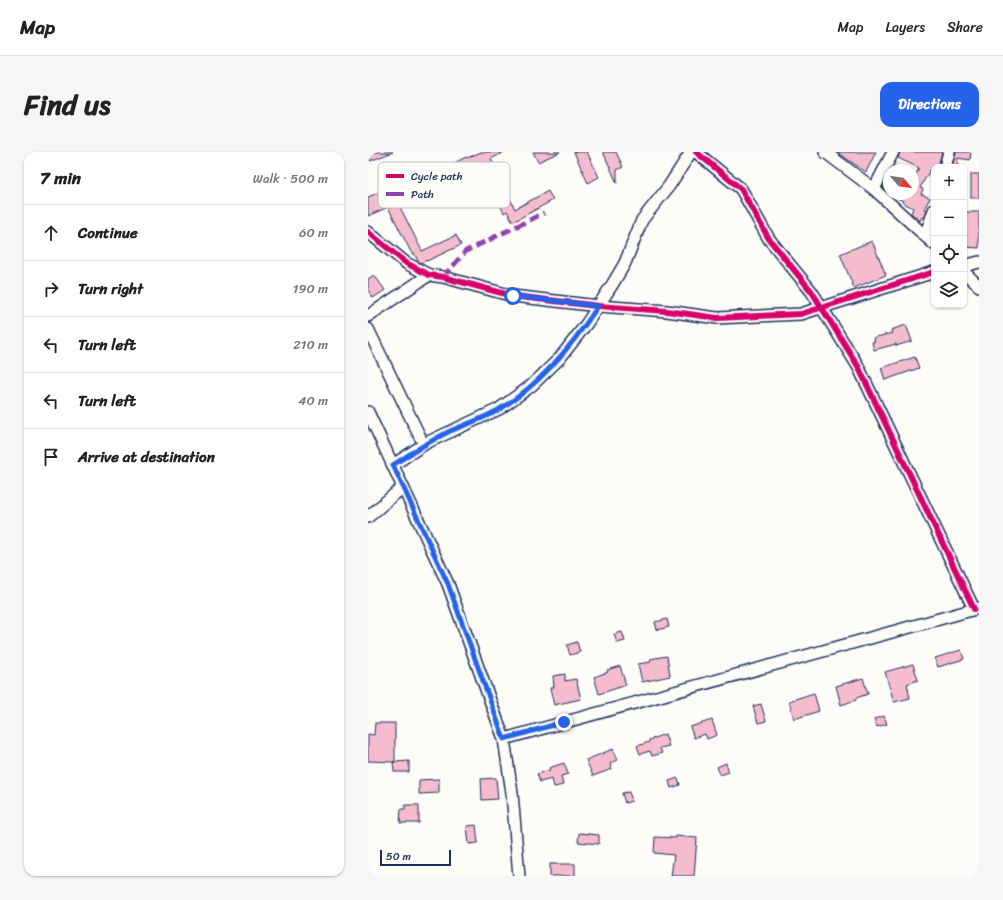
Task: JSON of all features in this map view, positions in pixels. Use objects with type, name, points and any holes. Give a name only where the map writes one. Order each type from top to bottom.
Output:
[{"type":"street","points":[[393,465],[426,443],[499,409],[531,386],[560,358],[575,340],[622,268],[642,220],[669,186],[691,152]]},
{"type":"street","points":[[504,739],[976,608],[858,366],[812,292],[769,239],[740,189],[696,152]]},
{"type":"street","points":[[874,189],[893,152]]},
{"type":"street","points":[[946,164],[949,152]]},
{"type":"street","points":[[829,153],[874,189],[931,241]]},
{"type":"street","points":[[925,236],[931,219]]},
{"type":"street","points":[[368,232],[406,263],[429,275],[443,277],[513,296],[598,306],[667,311],[726,318],[801,314],[931,273]]},
{"type":"street","points":[[967,265],[979,262]]},
{"type":"street","points":[[368,316],[429,275]]},
{"type":"street","points":[[967,275],[979,286]]},
{"type":"street","points":[[368,330],[420,437]]},
{"type":"street","points":[[368,412],[448,584],[504,739],[512,793],[519,876]]},
{"type":"street","points":[[368,517],[403,487]]},
{"type":"building","points":[[368,152],[393,152],[370,161]]},
{"type":"building","points":[[481,152],[504,152],[491,159],[492,162],[456,162],[466,157],[467,158]]},
{"type":"building","points":[[533,152],[560,152],[538,162]]},
{"type":"building","points":[[574,152],[587,152],[599,177],[588,183]]},
{"type":"building","points":[[603,152],[616,152],[623,167],[617,170],[617,183]]},
{"type":"building","points":[[837,152],[876,152],[866,172]]},
{"type":"building","points":[[900,152],[942,152],[939,164],[931,164],[931,170],[920,188],[923,189],[921,194],[930,198],[924,209],[927,210],[924,218],[922,217],[920,221],[911,213],[913,208],[901,200],[919,200],[919,164],[911,164],[898,158]]},
{"type":"building","points":[[956,152],[971,152],[970,160],[958,158],[957,164],[953,164]]},
{"type":"building","points":[[971,174],[979,174],[979,198],[971,198]]},
{"type":"building","points":[[548,191],[553,200],[513,222],[507,211],[504,213],[502,208],[510,208],[510,199],[515,209]]},
{"type":"building","points":[[378,193],[378,208],[386,208],[368,216],[368,197]]},
{"type":"building","points":[[389,208],[400,208],[422,251],[456,235],[461,245],[421,263],[418,261],[414,253],[412,254]]},
{"type":"building","points":[[967,212],[979,212],[979,248],[967,247]]},
{"type":"building","points":[[872,241],[886,275],[854,288],[840,254]]},
{"type":"building","points":[[374,275],[385,290],[373,298],[368,290],[368,279]]},
{"type":"building","points":[[906,325],[912,341],[874,350],[872,342],[875,341],[873,338],[892,333],[891,330]]},
{"type":"building","points":[[915,357],[919,368],[885,380],[881,368]]},
{"type":"building","points":[[667,619],[669,627],[657,630],[655,622]]},
{"type":"building","points":[[622,632],[625,641],[617,643],[614,634]]},
{"type":"building","points":[[577,642],[580,652],[570,655],[567,645]]},
{"type":"building","points":[[961,650],[964,659],[938,667],[935,658]]},
{"type":"building","points":[[667,656],[670,676],[642,682],[638,664],[651,662],[650,659]]},
{"type":"building","points":[[913,664],[918,680],[907,684],[910,698],[894,702],[885,672]]},
{"type":"building","points":[[620,666],[626,685],[599,694],[594,677],[608,672],[607,670]]},
{"type":"building","points":[[565,674],[565,681],[576,679],[581,699],[554,705],[550,688],[554,687],[553,676]]},
{"type":"building","points":[[863,678],[868,694],[841,705],[836,686]]},
{"type":"building","points":[[814,693],[819,711],[794,719],[789,701]]},
{"type":"building","points":[[761,704],[766,721],[758,723],[753,706]]},
{"type":"building","points":[[884,716],[887,724],[877,727],[874,719]]},
{"type":"building","points":[[712,720],[717,735],[707,739],[705,734],[694,738],[690,727]]},
{"type":"building","points":[[375,723],[395,723],[395,762],[368,761],[368,734],[374,735]]},
{"type":"building","points":[[665,734],[669,746],[660,748],[662,753],[652,756],[650,751],[640,754],[637,746]]},
{"type":"building","points":[[613,749],[618,760],[610,763],[612,769],[593,776],[586,760]]},
{"type":"building","points":[[409,761],[409,772],[394,772],[393,762]]},
{"type":"building","points":[[564,763],[568,774],[561,776],[563,785],[554,787],[552,779],[540,782],[537,774],[550,770],[549,768]]},
{"type":"building","points":[[726,763],[729,772],[720,775],[717,767]]},
{"type":"building","points":[[496,778],[498,799],[482,800],[481,779]]},
{"type":"building","points":[[678,778],[680,785],[671,788],[669,781]]},
{"type":"building","points":[[439,779],[439,793],[419,794],[419,780]]},
{"type":"building","points":[[629,792],[632,801],[625,803],[622,793]]},
{"type":"building","points":[[405,805],[419,805],[419,823],[400,823],[401,809],[405,809]]},
{"type":"building","points":[[476,825],[478,843],[469,844],[467,826]]},
{"type":"building","points":[[579,833],[599,835],[599,844],[578,842]]},
{"type":"building","points":[[676,836],[697,838],[694,876],[671,876],[674,855],[654,853],[655,837],[676,838]]},
{"type":"building","points":[[550,864],[575,864],[575,876],[550,876]]},
{"type":"marked path","points":[[443,277],[466,251],[544,213]]},
{"type":"cycle path","points":[[696,152],[741,189],[769,239],[812,292],[858,366],[974,609]]},
{"type":"cycle path","points":[[368,232],[406,263],[429,275],[443,277],[513,296],[598,306],[667,311],[717,318],[801,314],[931,273]]},
{"type":"route","points":[[513,296],[598,306],[575,340],[560,358],[531,386],[499,409],[426,443],[393,465],[448,584],[504,739],[564,722]]}]
